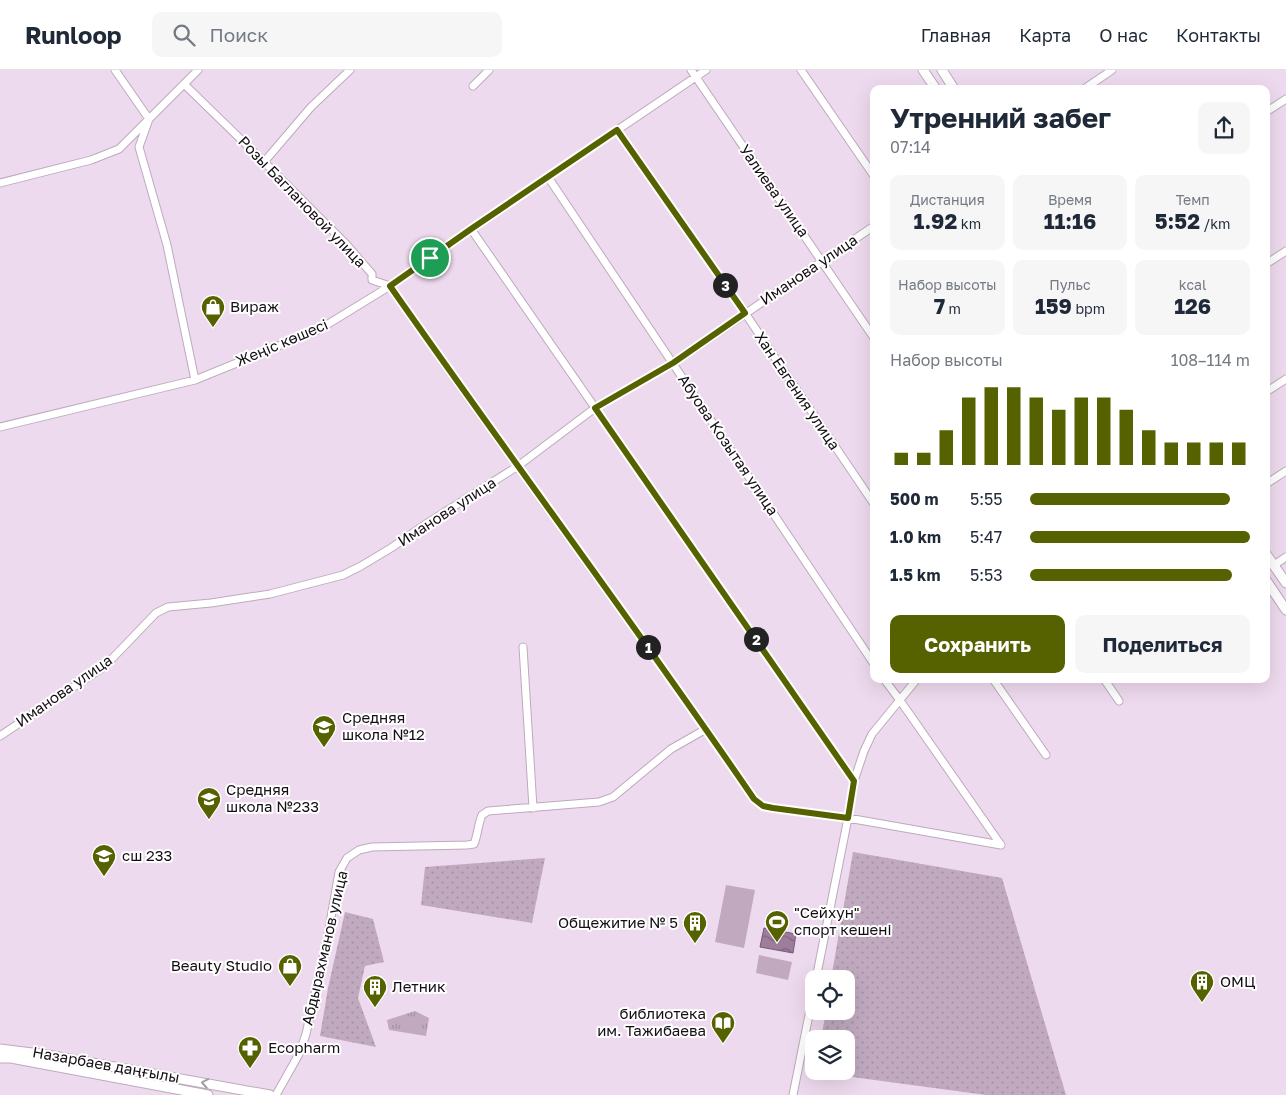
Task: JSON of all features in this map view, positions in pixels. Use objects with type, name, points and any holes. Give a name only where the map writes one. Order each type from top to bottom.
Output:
[{"type":"main road","points":[[923,70],[933,85]]},
{"type":"main road","points":[[942,70],[951,85]]},
{"type":"main road","points":[[1270,560],[1286,583]]},
{"type":"main road","points":[[1270,586],[1286,610]]},
{"type":"main road","name":"Назарбаев даңғылы","points":[[0,1048],[48,1054],[224,1091],[270,1095]]},
{"type":"main road","name":"Назарбаев даңғылы","points":[[0,1058],[11,1058],[208,1095]]},
{"type":"street","points":[[115,70],[149,119]]},
{"type":"street","points":[[0,183],[91,160],[119,148],[198,70]]},
{"type":"street","points":[[264,162],[311,107],[350,70]]},
{"type":"street","points":[[473,86],[490,70]]},
{"type":"street","name":"Уалиева улица","points":[[691,70],[870,332]]},
{"type":"street","name":"Жеңіс көшесі","points":[[0,427],[195,380],[320,329],[390,286],[706,70]]},
{"type":"street","points":[[801,70],[870,170]]},
{"type":"street","points":[[1090,85],[1112,70]]},
{"type":"street","name":"Розы Баглановой улица","points":[[184,84],[346,244],[372,274],[372,280],[390,286],[754,799],[763,806],[848,818],[1001,845],[899,699]]},
{"type":"street","points":[[1270,109],[1286,99]]},
{"type":"street","points":[[149,119],[140,147],[168,245],[195,380]]},
{"type":"street","name":"Хан Евгения улица","points":[[617,130],[745,313],[870,498]]},
{"type":"street","name":"Абуова Козытая улица","points":[[548,177],[870,658]]},
{"type":"street","points":[[471,229],[854,781]]},
{"type":"street","name":"Иманова улица","points":[[0,736],[105,666],[156,613],[168,607],[270,594],[343,575],[391,548],[518,466],[595,408],[673,363],[870,229]]},
{"type":"street","points":[[1270,261],[1286,251]]},
{"type":"street","points":[[1270,389],[1286,379]]},
{"type":"street","points":[[1270,481],[1286,471]]},
{"type":"street","points":[[1274,565],[1286,557]]},
{"type":"street","points":[[523,647],[533,808]]},
{"type":"street","points":[[887,683],[899,699]]},
{"type":"street","points":[[818,970],[854,781],[872,734],[913,683]]},
{"type":"street","points":[[996,683],[1046,755]]},
{"type":"street","points":[[1107,683],[1119,701]]},
{"type":"street","name":"Абдырахманов улица","points":[[276,1095],[299,1054],[306,1034],[327,940],[339,872],[346,858],[359,850],[372,847],[467,846],[474,844],[479,822],[482,815],[488,811],[599,802],[613,797],[670,750],[706,729]]},
{"type":"street","points":[[793,1095],[808,1020]]},
{"type":"green space","points":[[853,852],[1002,878],[1066,1095],[986,1095],[855,1077],[855,1030],[823,1030],[824,1020],[855,1020],[855,970],[833,970]]},
{"type":"green space","points":[[545,858],[532,923],[421,905],[425,867]]},
{"type":"green space","points":[[726,885],[755,890],[744,948],[715,942]]},
{"type":"green space","points":[[345,912],[373,919],[384,962],[365,966],[358,998],[376,1047],[320,1036],[328,988]]},
{"type":"green space","points":[[759,955],[792,962],[788,980],[756,973]]},
{"type":"green space","points":[[415,1011],[429,1018],[426,1036],[389,1030],[387,1020]]},
{"type":"water","points":[[764,928],[796,934],[793,953],[760,947]]},
{"type":"place","name":"Вираж","points":[[213,328]]},
{"type":"place","name":"Средняя школа №12","points":[[324,748]]},
{"type":"place","name":"Средняя школа №233","points":[[209,820]]},
{"type":"place","name":"сш 233","points":[[104,877]]},
{"type":"place","name":"\"Сейхун\" спорт кешені","points":[[777,943]]},
{"type":"place","name":"Общежитие № 5","points":[[695,944]]},
{"type":"place","name":"Beauty Studio","points":[[290,987]]},
{"type":"place","name":"ОМЦ","points":[[1202,1003]]},
{"type":"place","name":"Летник","points":[[375,1008]]},
{"type":"place","name":"библиотека им. Тажибаева","points":[[723,1044]]},
{"type":"place","name":"Ecopharm","points":[[250,1069]]},
{"type":"route","points":[[617,130],[745,313],[673,363],[595,408],[854,781],[848,818],[763,806],[754,799],[390,286],[430,258],[617,130]]}]
